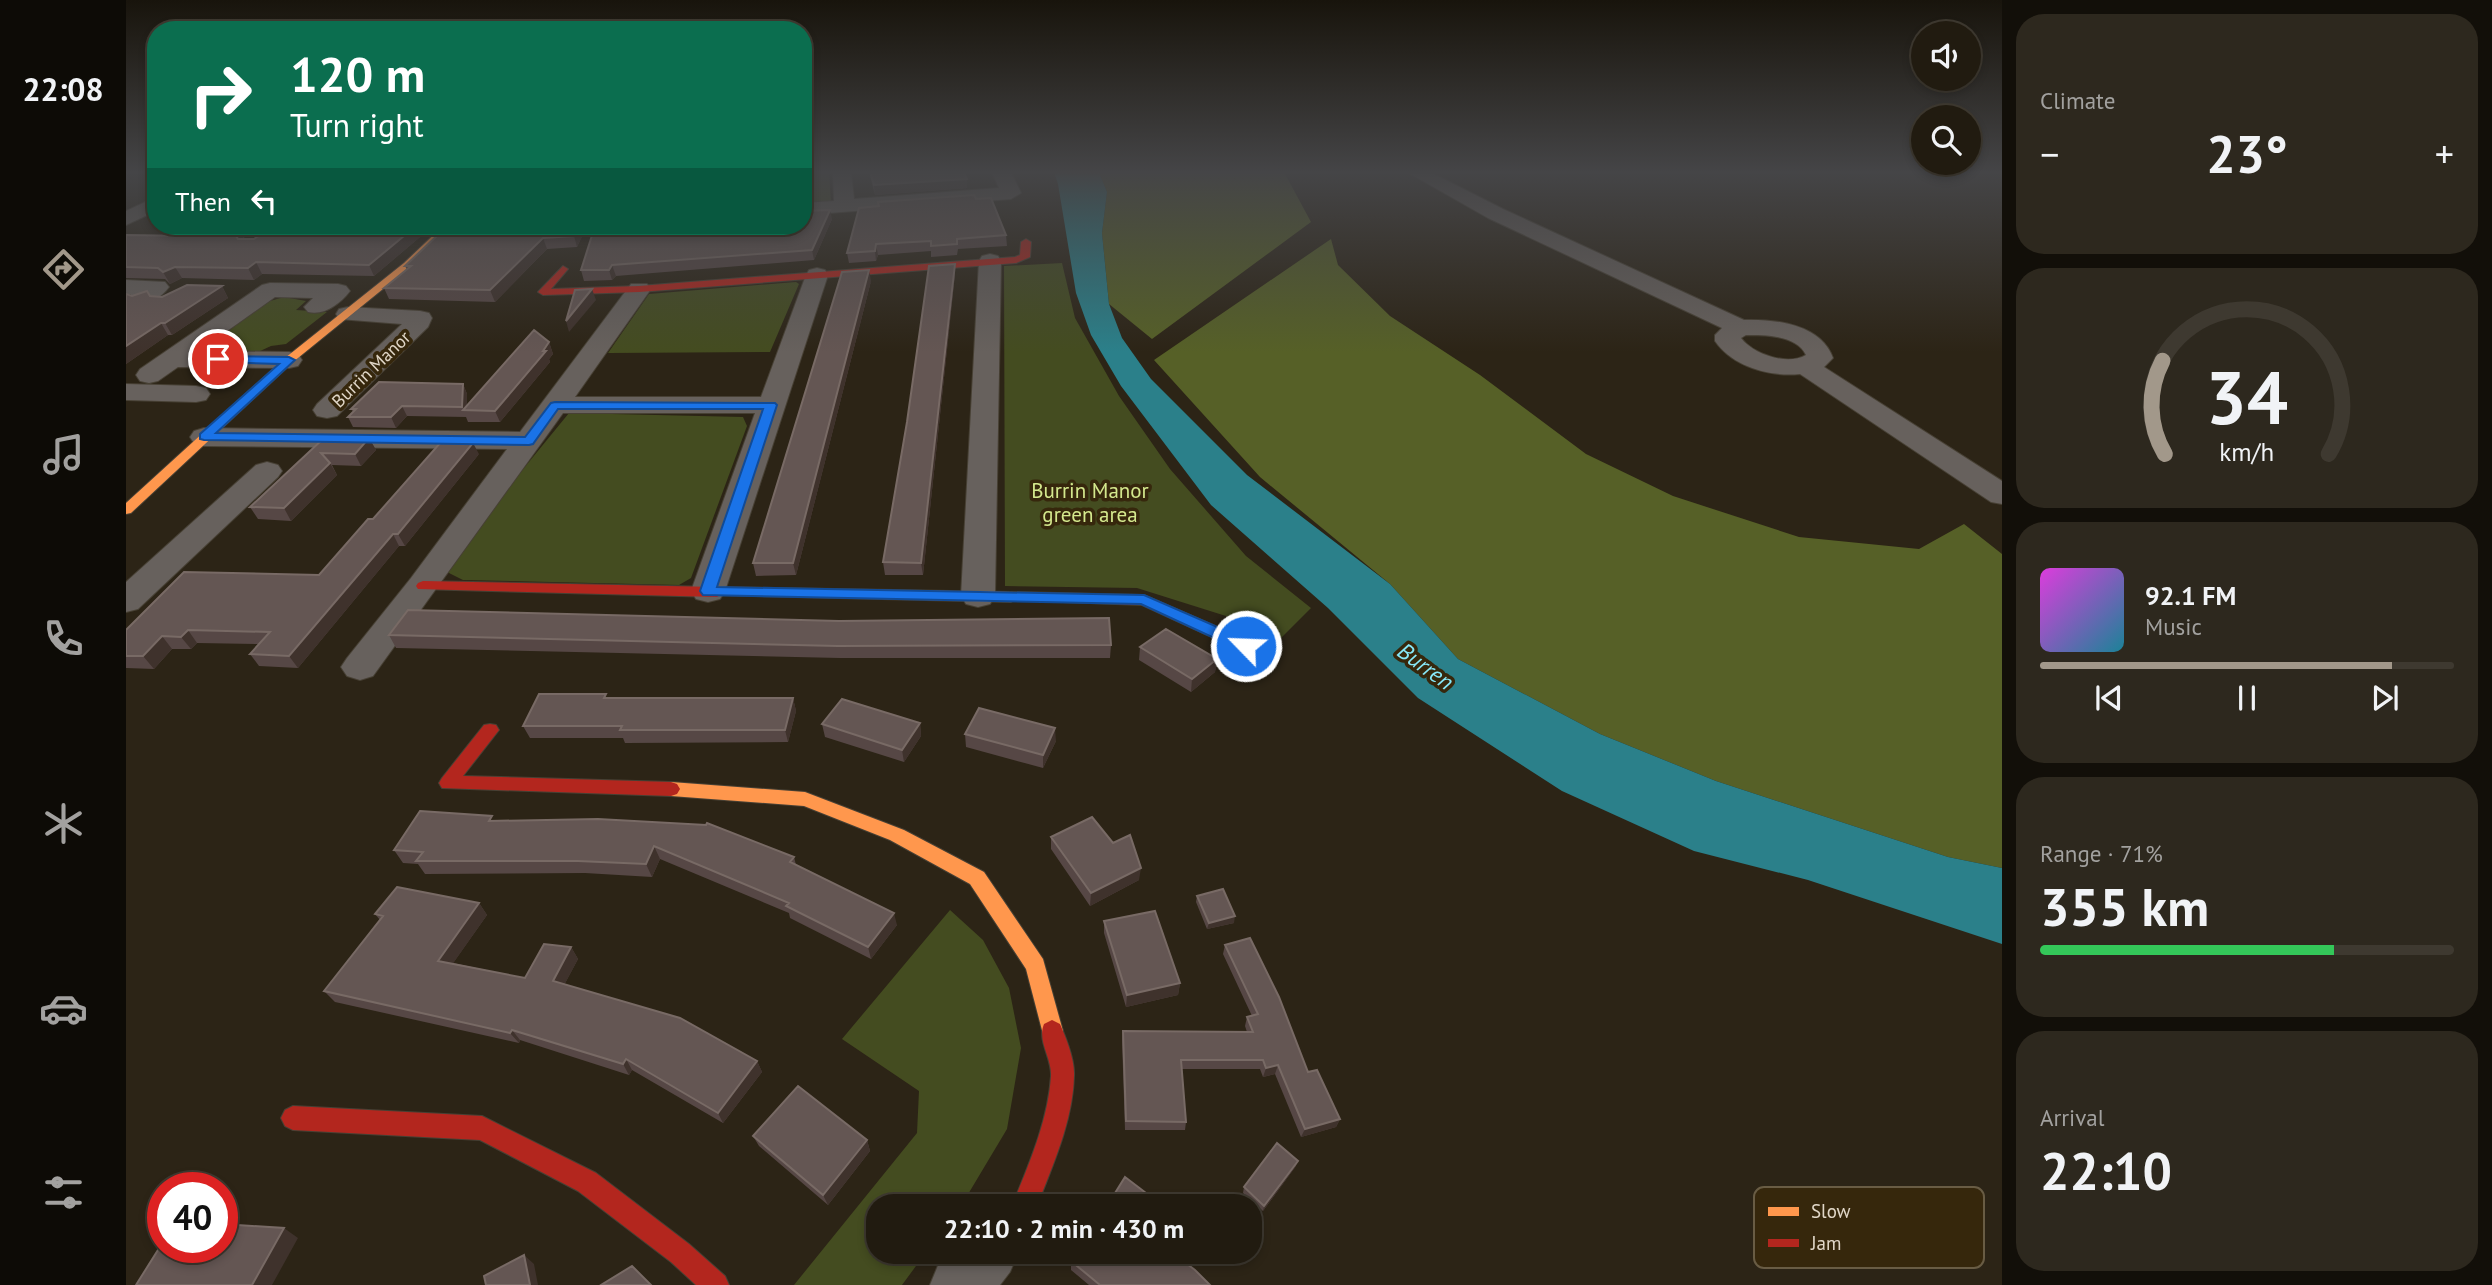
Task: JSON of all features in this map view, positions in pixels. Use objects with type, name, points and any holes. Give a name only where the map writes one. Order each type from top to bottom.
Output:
[{"type":"street","points":[[1537,232],[1740,328],[1779,330],[1805,340],[1815,346],[1820,358],[1805,366],[2002,495]]},
{"type":"street","points":[[126,510],[289,360],[445,235]]},
{"type":"street","points":[[563,269],[543,292],[639,289],[990,261],[1026,257],[1026,242]]},
{"type":"street","points":[[978,596],[990,261]]},
{"type":"street","points":[[708,591],[817,275]]},
{"type":"street","points":[[233,289],[338,291],[316,307]]},
{"type":"street","points":[[359,667],[423,586],[639,289]]},
{"type":"street","points":[[149,375],[270,290]]},
{"type":"street","name":"Burrin Manor","points":[[327,410],[419,322],[420,317],[348,314]]},
{"type":"street","points":[[170,359],[289,360]]},
{"type":"street","points":[[126,392],[196,394]]},
{"type":"street","points":[[555,405],[771,405]]},
{"type":"street","name":"Burrin Manor","points":[[204,436],[529,441]]},
{"type":"street","points":[[126,601],[267,471]]},
{"type":"street","points":[[126,563],[166,564]]},
{"type":"street","points":[[423,586],[1144,600],[1246,646]]},
{"type":"street","points":[[489,730],[449,783],[699,790],[805,799],[897,835],[977,878],[1036,966],[1063,1074],[1050,1142],[1029,1194]]},
{"type":"street","points":[[293,1118],[482,1128],[587,1182],[680,1253],[716,1285]]},
{"type":"street","points":[[961,1285],[978,1264]]},
{"type":"green space","points":[[1297,232],[1152,339],[1109,304],[1102,233]]},
{"type":"green space","points":[[1331,239],[1338,265],[1390,316],[1480,375],[1586,454],[1673,496],[1799,537],[1919,549],[1964,524],[2002,554],[2002,868],[1948,857],[1716,781],[1600,734],[1458,659],[1390,584],[1260,477],[1154,360]]},
{"type":"green space","name":"Burrin Manor green area","points":[[1062,263],[1075,318],[1119,396],[1170,469],[1246,556],[1311,608],[1278,641],[1245,622],[1137,588],[1005,586],[1004,266]]},
{"type":"green space","points":[[796,282],[799,284],[770,352],[608,353],[649,294]]},
{"type":"green space","points":[[284,297],[306,301],[296,310],[327,312],[286,344],[271,346],[258,352],[206,350],[206,345],[263,303]]},
{"type":"green space","points":[[569,413],[743,417],[747,426],[691,578],[679,585],[463,580],[449,573],[446,563]]},
{"type":"green space","points":[[950,910],[983,940],[1009,988],[1021,1048],[1007,1129],[968,1194],[868,1194],[917,1133],[919,1091],[842,1039]]},
{"type":"green space","points":[[866,1196],[866,1264],[917,1264],[902,1285],[794,1285]]},
{"type":"water","name":"Burren","points":[[1066,232],[1102,232],[1109,304],[1122,338],[1151,379],[1247,475],[1390,584],[1458,659],[1600,734],[1716,781],[1948,857],[2002,868],[2002,944],[1808,880],[1694,851],[1562,791],[1418,698],[1328,608],[1211,505],[1121,386],[1091,335],[1076,293]]},
{"type":"building","points":[[812,232],[820,232],[812,250],[612,265],[609,270],[581,270],[592,235],[812,235]]},
{"type":"building","points":[[853,232],[1005,232],[1006,235],[957,239],[957,244],[931,246],[931,241],[876,244],[875,251],[847,253]]},
{"type":"building","points":[[126,235],[236,235],[238,239],[254,239],[260,235],[405,235],[369,265],[256,262],[248,268],[175,267],[163,272],[158,268],[126,267]]},
{"type":"building","points":[[438,235],[574,235],[543,238],[490,290],[384,288],[411,266],[405,266]]},
{"type":"building","points":[[955,264],[921,563],[883,562],[907,422],[929,266]]},
{"type":"building","points":[[869,270],[793,563],[753,563],[842,272]]},
{"type":"building","points":[[187,285],[222,286],[126,346],[126,294],[132,296],[147,291],[150,296],[162,297]]},
{"type":"building","points":[[592,289],[566,321],[575,290]]},
{"type":"building","points":[[534,330],[549,342],[543,351],[546,351],[495,411],[463,410]]},
{"type":"building","points":[[379,382],[463,384],[462,407],[402,406],[391,417],[348,417],[356,409],[351,409]]},
{"type":"building","points":[[324,438],[369,438],[355,454],[321,453],[330,463],[284,508],[250,507]]},
{"type":"building","points":[[441,442],[473,443],[398,534],[393,534],[289,656],[250,654],[270,632],[188,630],[181,637],[162,636],[143,656],[126,656],[126,630],[184,572],[319,575]]},
{"type":"building","points":[[408,610],[839,621],[1109,618],[1111,645],[838,646],[389,635]]},
{"type":"building","points":[[1166,629],[1217,659],[1192,679],[1140,647]]},
{"type":"building","points":[[539,694],[606,694],[604,698],[793,698],[785,730],[620,730],[622,726],[523,726]]},
{"type":"building","points":[[842,699],[920,723],[902,750],[822,724]]},
{"type":"building","points":[[979,708],[1055,728],[1043,755],[965,734]]},
{"type":"building","points":[[420,811],[492,816],[489,821],[598,819],[707,823],[794,857],[790,862],[894,913],[868,947],[786,906],[789,903],[654,846],[646,864],[578,861],[416,861],[423,852],[394,850]]},
{"type":"building","points":[[1092,817],[1113,843],[1130,835],[1141,868],[1091,893],[1051,837]]},
{"type":"building","points":[[397,887],[479,903],[438,961],[525,978],[544,944],[571,947],[553,981],[680,1018],[757,1061],[718,1113],[626,1059],[623,1064],[512,1030],[510,1033],[324,991],[383,916],[375,914]]},
{"type":"building","points":[[1223,889],[1235,916],[1209,923],[1197,896]]},
{"type":"building","points":[[1155,911],[1180,983],[1127,995],[1104,921]]},
{"type":"building","points":[[1250,938],[1279,997],[1308,1072],[1317,1070],[1340,1119],[1305,1129],[1278,1065],[1266,1068],[1263,1060],[1181,1060],[1186,1122],[1126,1121],[1123,1031],[1253,1032],[1247,1017],[1258,1014],[1225,945]]},
{"type":"building","points":[[798,1086],[867,1140],[823,1195],[753,1136]]},
{"type":"building","points":[[1277,1143],[1298,1161],[1264,1206],[1262,1194],[1251,1194],[1244,1187]]},
{"type":"building","points":[[1125,1177],[1147,1194],[1114,1194]]},
{"type":"building","points":[[238,1225],[284,1228],[252,1285],[136,1285],[150,1263],[238,1263]]},
{"type":"building","points":[[524,1255],[530,1285],[486,1285],[484,1276]]},
{"type":"building","points":[[1075,1264],[1187,1264],[1210,1285],[1100,1285]]},
{"type":"building","points":[[632,1266],[651,1285],[601,1285]]},
{"type":"traffic: slow","points":[[126,510],[289,360],[407,265],[439,235]]},
{"type":"traffic: slow","points":[[717,592],[1011,597]]},
{"type":"traffic: slow","points":[[671,789],[805,799],[897,835],[977,878],[1036,966],[1052,1031]]},
{"type":"traffic: jam","points":[[563,269],[543,292],[639,289],[1016,260],[1025,257],[1026,242]]},
{"type":"traffic: jam","points":[[423,586],[717,592]]},
{"type":"traffic: jam","points":[[1011,597],[1144,600],[1246,646]]},
{"type":"traffic: jam","points":[[490,730],[448,783],[671,789]]},
{"type":"traffic: jam","points":[[1029,1194],[1050,1142],[1063,1074],[1052,1031]]},
{"type":"traffic: jam","points":[[293,1118],[482,1128],[587,1182],[680,1253],[716,1285]]},
{"type":"route","points":[[218,359],[289,360],[204,436],[529,441],[555,405],[771,405],[708,591],[1144,600],[1246,646]]}]
